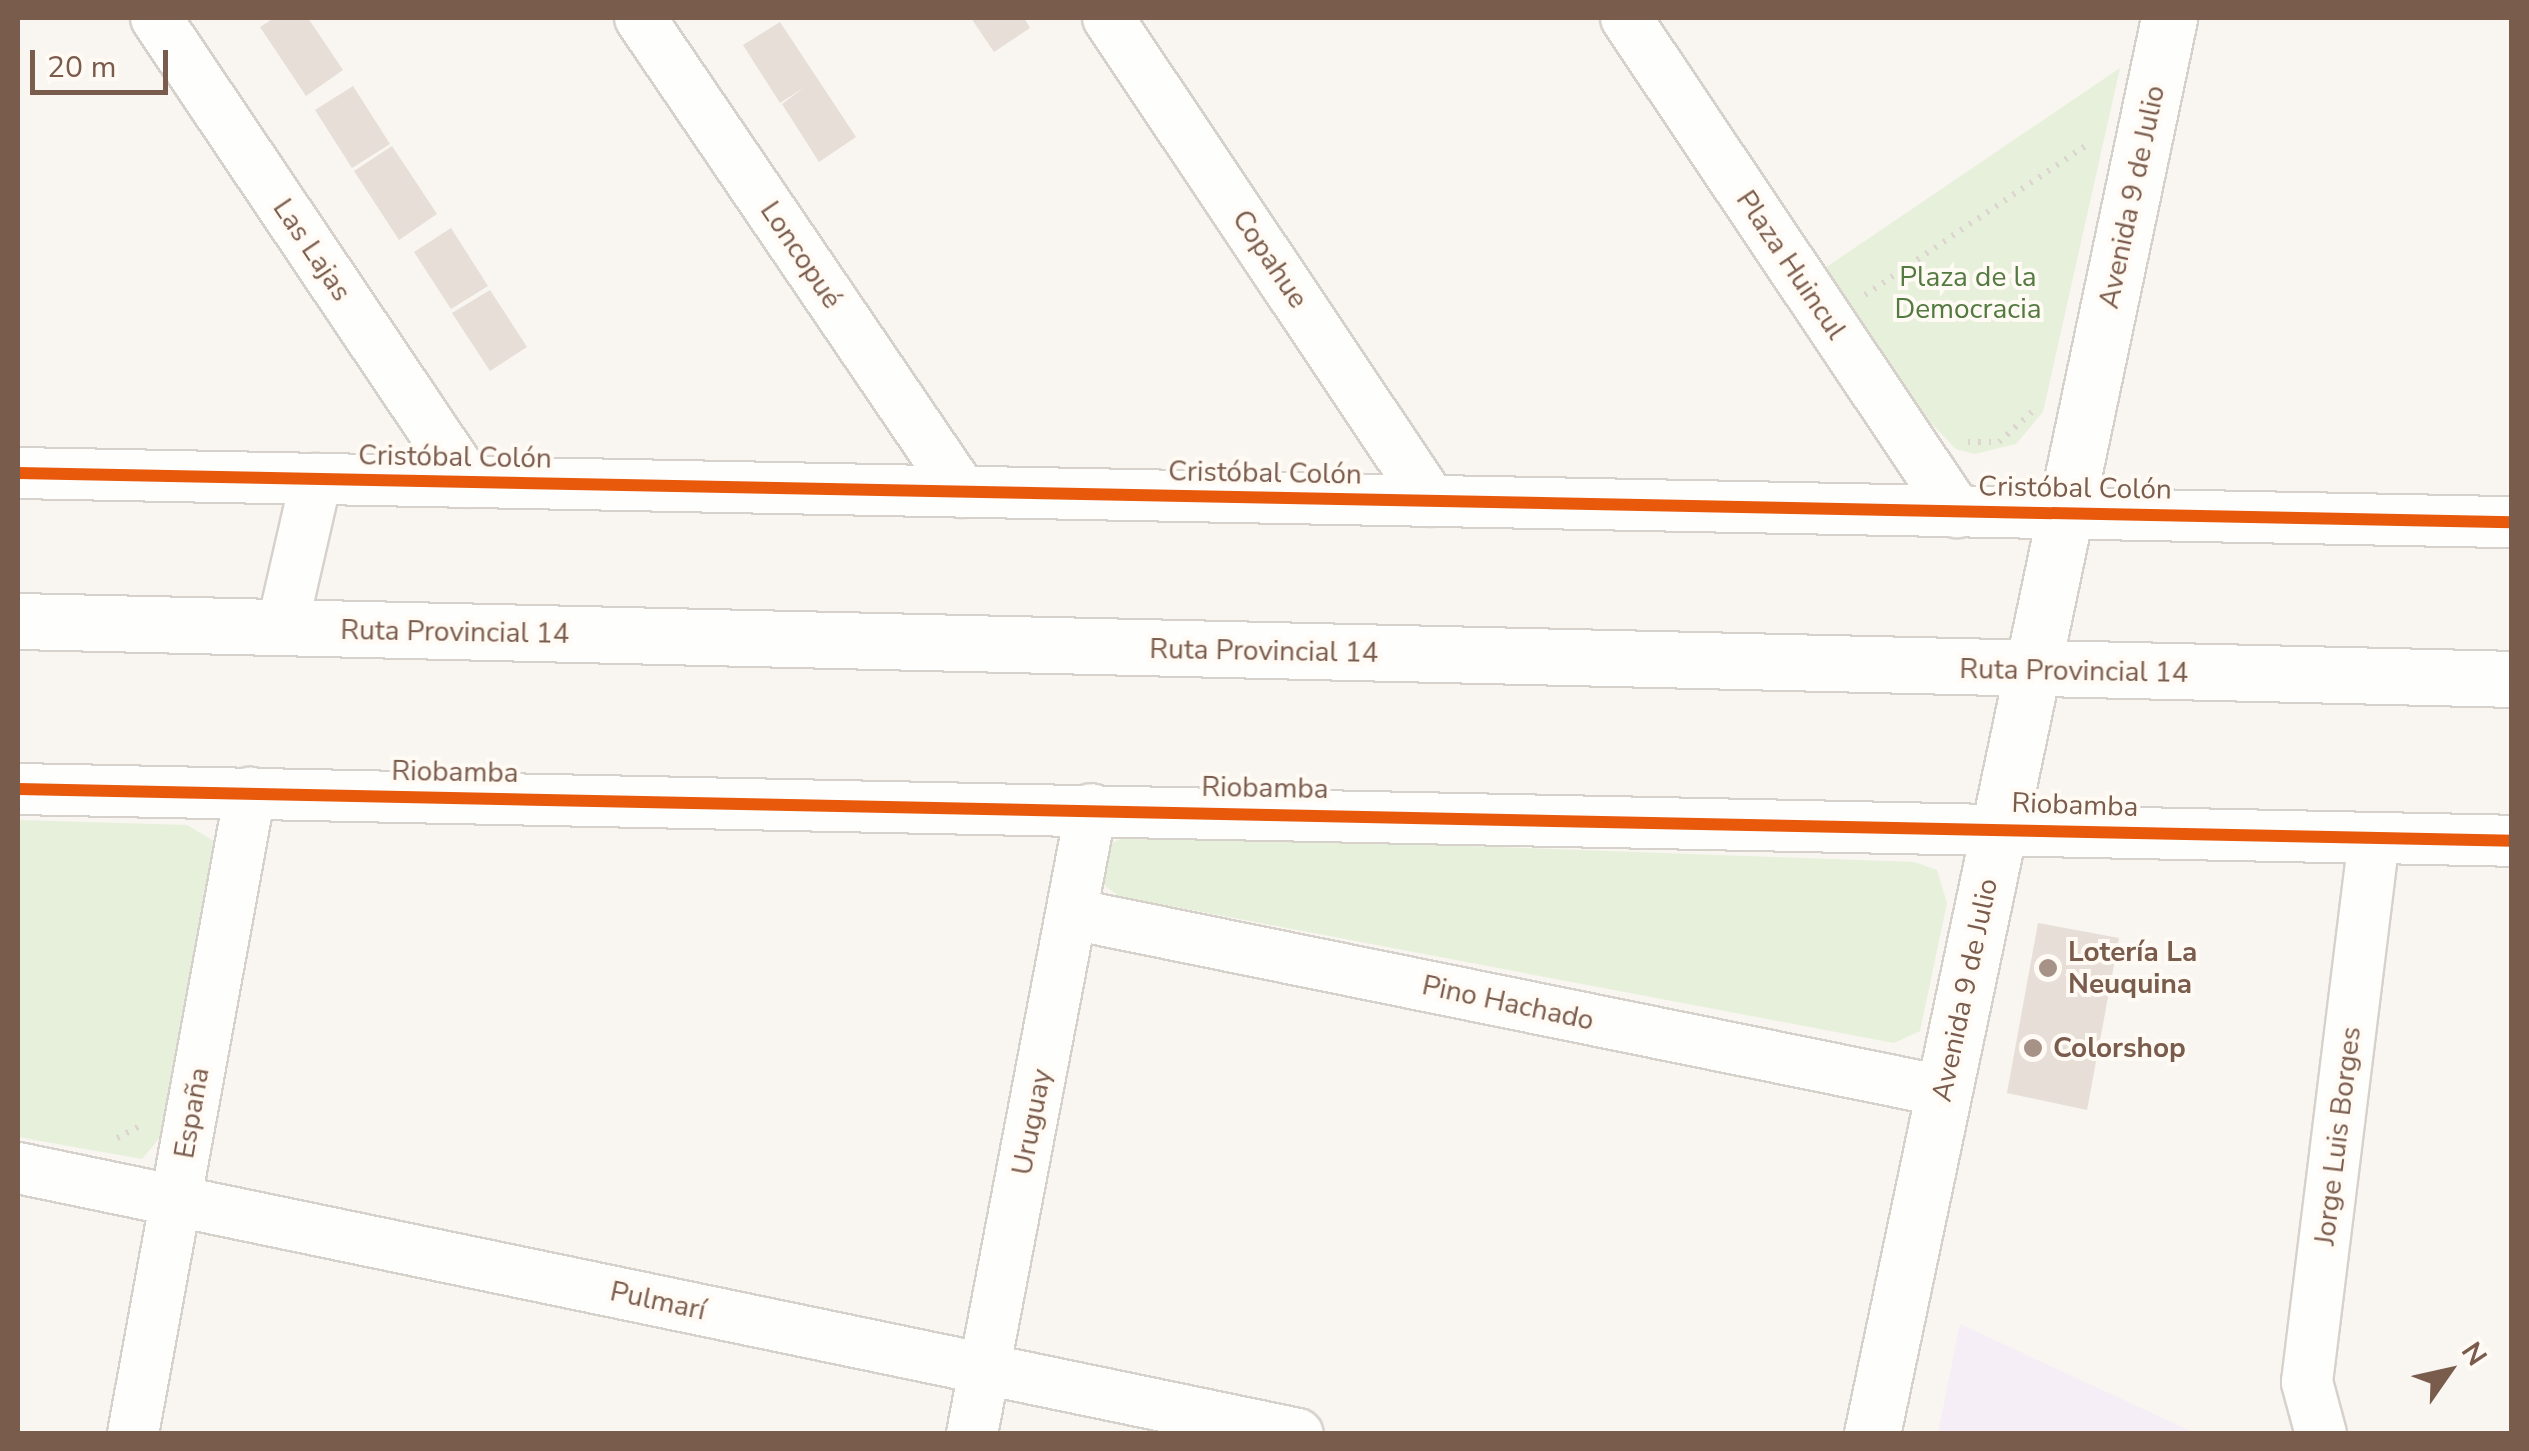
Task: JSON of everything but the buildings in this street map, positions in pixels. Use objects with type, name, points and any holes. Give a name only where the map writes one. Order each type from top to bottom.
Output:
[{"type":"main road","name":"Avenida 9 de Julio","points":[[1872,1434],[2066,512],[2162,24]]},
{"type":"main road","name":"Ruta Provincial 14","points":[[18,622],[2512,680]]},
{"type":"street","name":"Las Lajas","points":[[156,18],[468,482]]},
{"type":"street","name":"Loncopué","points":[[640,18],[962,492]]},
{"type":"street","name":"Copahue","points":[[1108,18],[1431,501]]},
{"type":"street","name":"Plaza Huincul","points":[[1626,18],[1956,512]]},
{"type":"street","name":"Cristóbal Colón","points":[[18,473],[2512,522]]},
{"type":"street","points":[[282,628],[316,479]]},
{"type":"street","name":"Riobamba","points":[[18,788],[2512,841]]},
{"type":"street","name":"España","points":[[133,1434],[250,793]]},
{"type":"street","name":"Uruguay","points":[[972,1434],[1092,810]]},
{"type":"street","name":"Jorge Luis Borges","points":[[2320,1432],[2308,1382],[2374,840]]},
{"type":"street","name":"Pino Hachado","points":[[1072,914],[1944,1091]]},
{"type":"street","name":"Pulmarí","points":[[18,1168],[1298,1434]]},
{"type":"path","points":[[1850,288],[1858,300],[2096,138],[2092,157]]},
{"type":"path","points":[[1952,434],[1975,444],[1999,442],[2024,426],[2037,401]]},
{"type":"path","points":[[100,1135],[116,1138],[140,1126],[145,1107]]},
{"type":"shaded area","points":[[1960,1324],[2195,1433],[1938,1433]]},
{"type":"green space","name":"Plaza de la Democracia","points":[[2120,68],[2043,412],[2016,444],[1974,454],[1956,449],[1929,421],[1825,268]]},
{"type":"green space","points":[[18,820],[187,825],[219,844],[163,1134],[142,1159],[18,1137]]},
{"type":"green space","points":[[1133,834],[1914,862],[1937,870],[1947,903],[1920,1031],[1894,1043],[1118,896],[1101,882],[1102,847]]},
{"type":"cycle path","points":[[18,473],[2512,522]]},
{"type":"cycle path","points":[[18,789],[2512,841]]},
{"type":"place","name":"Lotería La Neuquina","points":[[2048,968]]},
{"type":"place","name":"Colorshop","points":[[2033,1048]]}]
